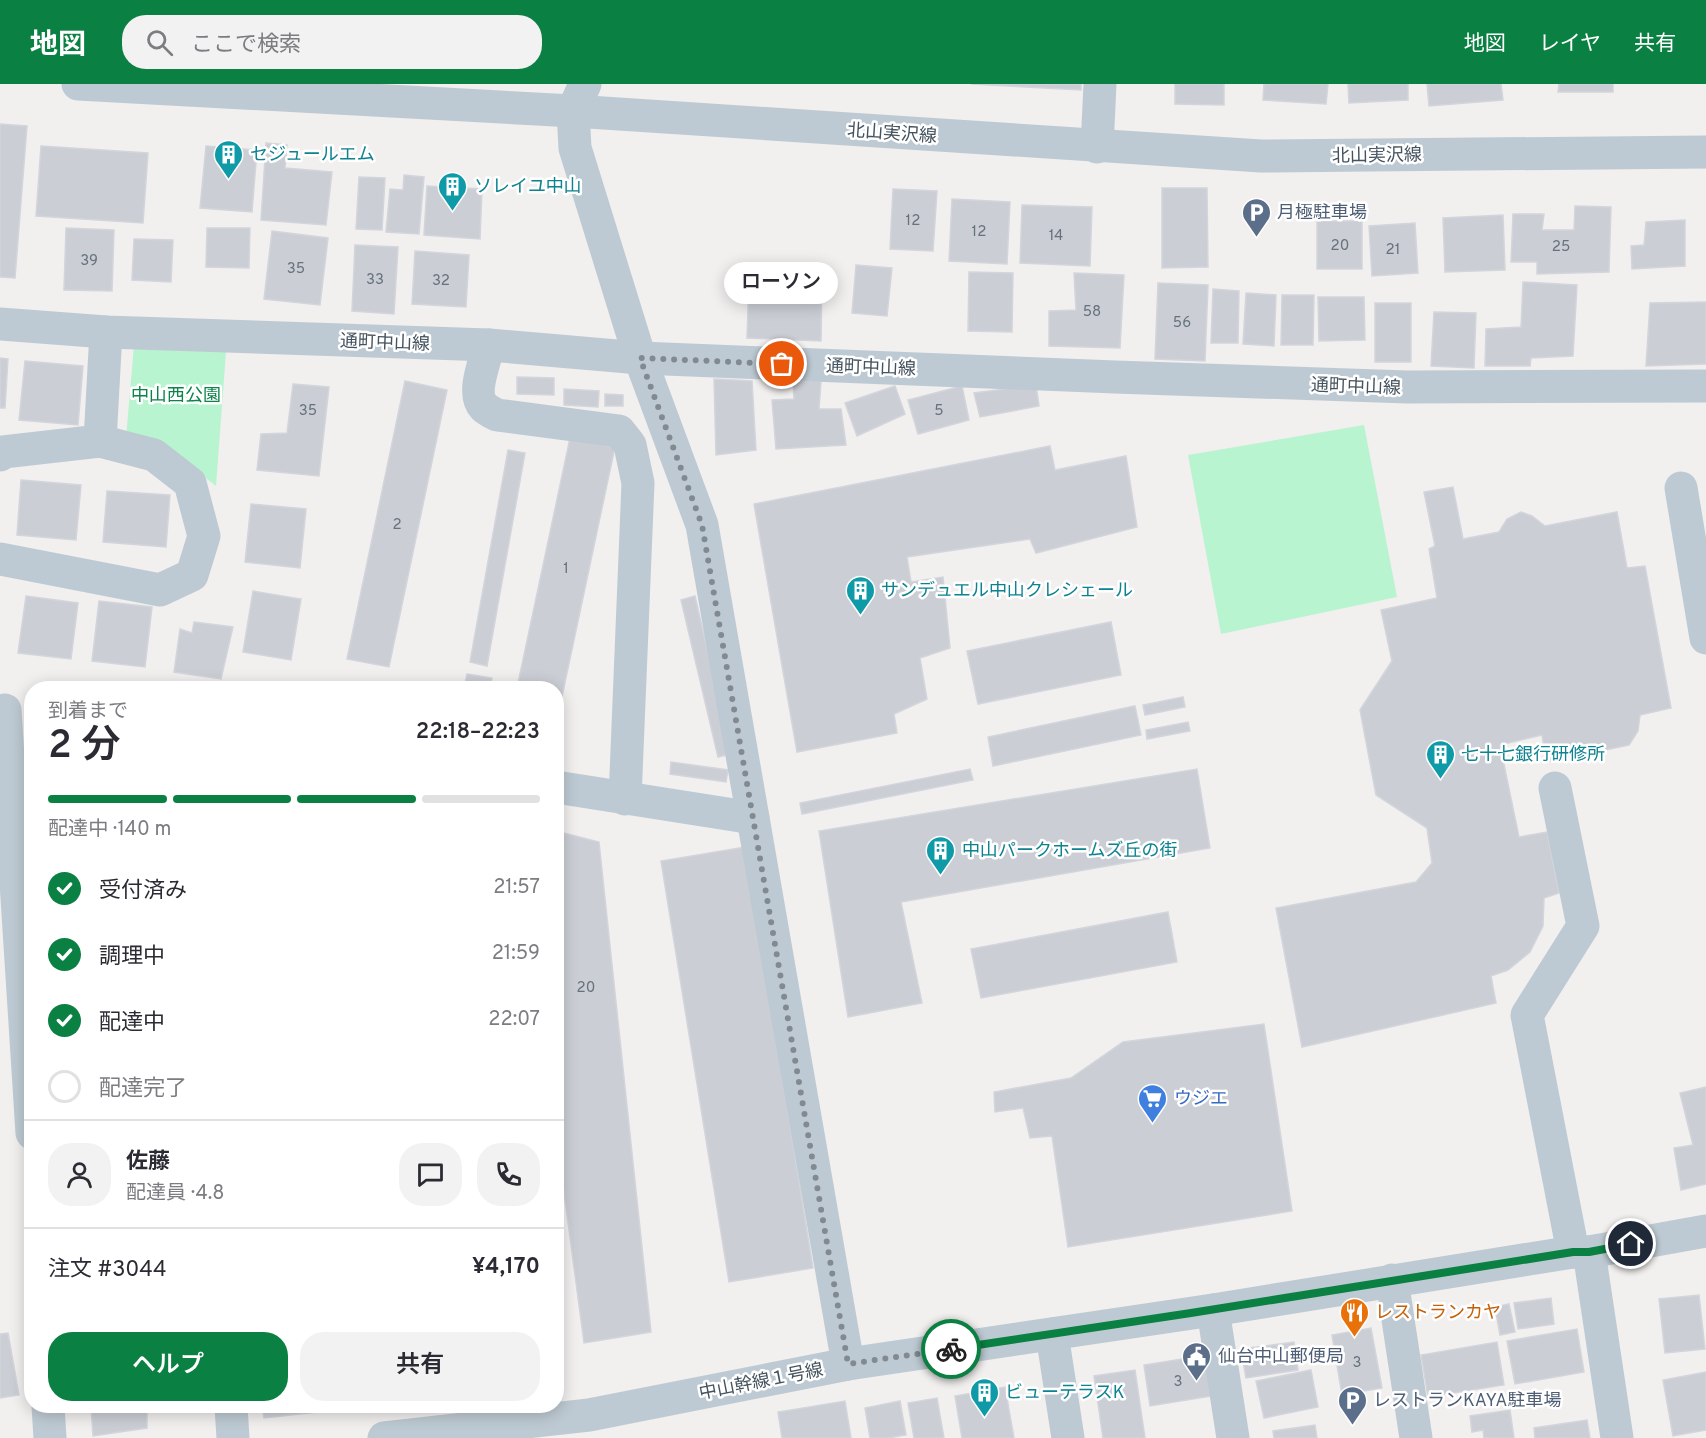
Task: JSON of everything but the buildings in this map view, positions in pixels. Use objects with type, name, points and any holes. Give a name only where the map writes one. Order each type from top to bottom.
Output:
[{"type":"street","name":"北山実沢線","points":[[78,84],[579,98],[1097,147],[1261,156],[1706,152]]},
{"type":"street","points":[[1097,147],[1100,84]]},
{"type":"street","points":[[579,98],[575,148],[640,358],[702,525],[848,1364]]},
{"type":"street","name":"通町中山線","points":[[0,324],[106,332],[489,345],[640,358],[1407,387],[1706,386]]},
{"type":"street","points":[[100,441],[106,332]]},
{"type":"street","points":[[489,345],[478,394],[483,406],[497,415],[619,431],[630,445],[638,483],[625,799]]},
{"type":"street","points":[[0,454],[100,441],[154,455],[190,483],[204,536],[192,575],[160,590],[0,559]]},
{"type":"street","points":[[1681,488],[1706,638]]},
{"type":"street","points":[[12,711],[24,964]]},
{"type":"street","points":[[564,788],[753,818]]},
{"type":"street","points":[[1555,788],[1583,926],[1527,1015],[1581,1252],[1617,1438]]},
{"type":"street","name":"中山幹線１号線","points":[[384,1438],[588,1426],[848,1364],[1214,1310],[1706,1231]]},
{"type":"street","points":[[1392,1280],[1416,1438]]},
{"type":"street","points":[[1214,1310],[1233,1438]]},
{"type":"street","points":[[1053,1334],[1068,1438]]},
{"type":"street","points":[[48,1413],[50,1438]]},
{"type":"street","points":[[231,1413],[233,1438]]},
{"type":"green space","name":"中山西公園","points":[[134,345],[226,352],[216,486],[174,453],[126,438]]},
{"type":"green space","points":[[1364,425],[1397,597],[1221,634],[1188,455]]},
{"type":"way so far","points":[[782,364],[640,358],[702,525],[848,1364],[951,1349]]},
{"type":"place","name":"セジュールエム","points":[[229,180]]},
{"type":"place","name":"ソレイユ中山","points":[[453,212]]},
{"type":"place","name":"月極駐車場","points":[[1256,238]]},
{"type":"place","name":"ローソン","points":[[782,364]]},
{"type":"place","name":"サンデュエル中山クレシェール","points":[[860,616]]},
{"type":"place","name":"七十七銀行研修所","points":[[1440,780]]},
{"type":"place","name":"中山パークホームズ丘の街","points":[[941,876]]},
{"type":"place","name":"ウジエ","points":[[1153,1124]]},
{"type":"place","name":"レストランカヤ","points":[[1354,1338]]},
{"type":"place","name":"仙台中山郵便局","points":[[1197,1382]]},
{"type":"place","name":"ビューテラスK","points":[[984,1418]]},
{"type":"place","name":"レストランKAYA駐車場","points":[[1352,1426]]},
{"type":"route","points":[[951,1349],[1631,1244]]}]
